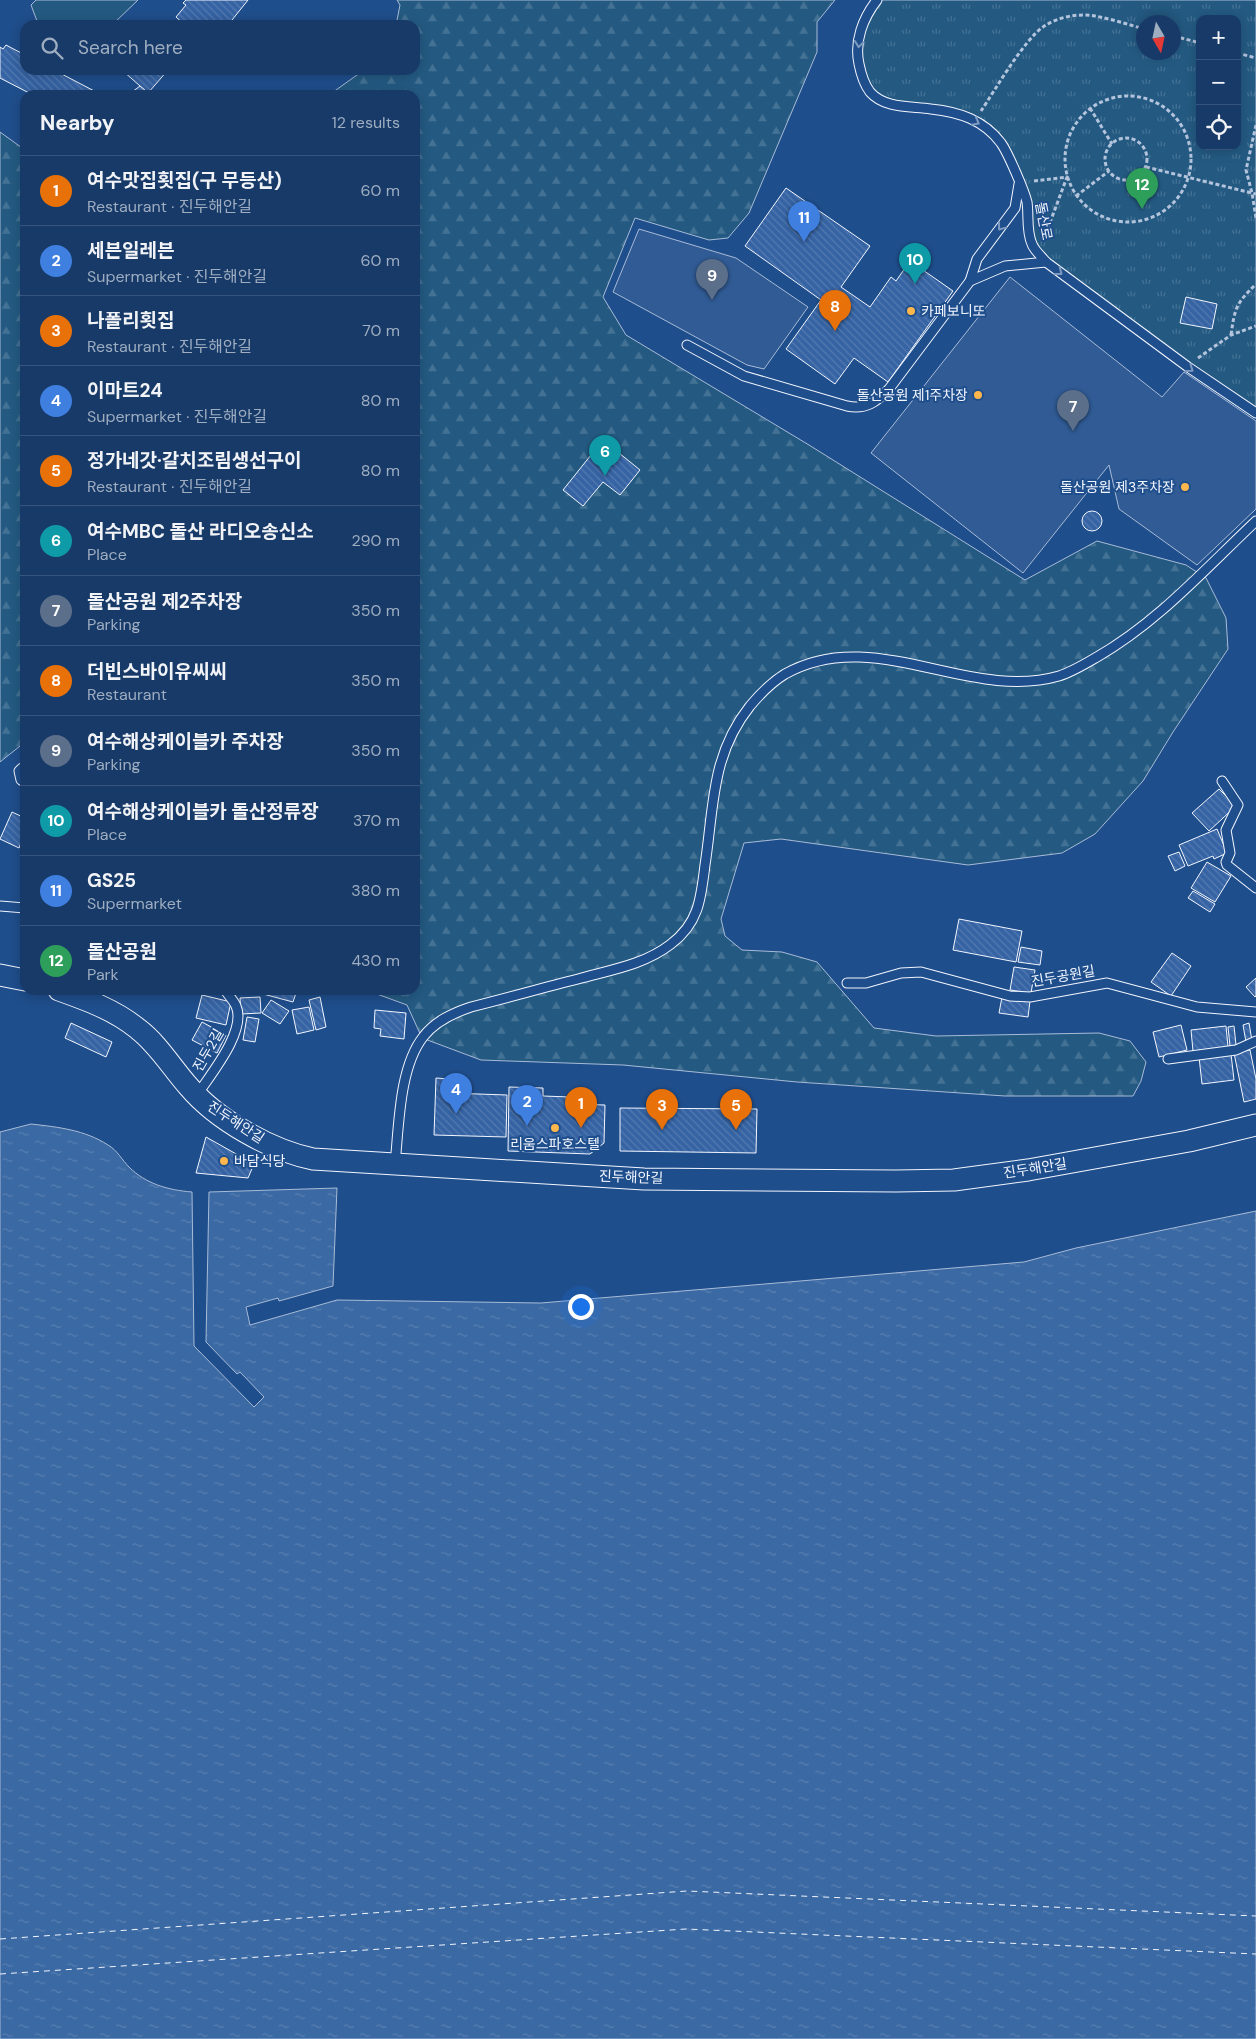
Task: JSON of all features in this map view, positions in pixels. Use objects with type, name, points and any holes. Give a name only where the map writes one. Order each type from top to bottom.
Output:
[{"type":"street","points":[[0,975],[20,979]]},
{"type":"street","name":"진두해안길","points":[[72,995],[120,1016],[139,1030],[197,1095],[209,1106],[238,1126],[289,1153],[313,1159],[644,1179],[954,1180],[1028,1170],[1189,1141],[1256,1125]]},
{"type":"lane","name":"돌산로","points":[[877,0],[868,12],[861,27],[858,44],[858,60],[861,73],[871,92],[889,103],[933,109],[975,120],[989,129],[1002,144],[1019,183],[1027,204],[1032,245],[1046,262],[1188,367],[1256,413]]},
{"type":"lane","points":[[687,345],[744,376],[847,406],[862,408],[878,400],[889,389],[970,282],[977,260],[1015,208],[1019,183]]},
{"type":"lane","points":[[970,282],[1005,266],[1046,262]]},
{"type":"lane","points":[[395,1165],[403,1092],[409,1064],[422,1038],[436,1024],[452,1014],[471,1007],[642,962],[673,943],[691,924],[697,912],[701,892],[717,775],[724,750],[741,718],[754,701],[776,680],[799,667],[821,661],[844,658],[898,660],[998,681],[1042,680],[1061,675],[1100,656],[1152,621],[1256,521]]},
{"type":"lane","points":[[1222,781],[1238,805],[1226,830],[1230,853],[1226,862],[1227,865],[1256,888]]},
{"type":"lane","points":[[0,906],[20,908]]},
{"type":"lane","name":"진두공원길","points":[[847,983],[866,983],[901,973],[921,972],[1010,996],[1030,997],[1108,983],[1197,1007],[1256,1012]]},
{"type":"lane","name":"진두2길","points":[[197,1095],[234,1036],[238,1021],[236,1006],[228,995]]},
{"type":"lane","points":[[1168,1059],[1236,1050],[1256,1041]]},
{"type":"path","points":[[975,120],[1028,43],[1042,28],[1072,16],[1085,15],[1136,26]]},
{"type":"path","points":[[1181,38],[1196,42]]},
{"type":"path","points":[[1241,54],[1256,58]]},
{"type":"path","points":[[1127,95],[1146,98],[1164,106],[1179,120],[1188,137],[1192,157],[1190,176],[1181,195],[1166,210],[1148,219],[1128,222],[1108,220],[1090,210],[1076,196],[1067,177],[1064,158],[1067,139],[1076,122],[1090,108],[1107,99],[1127,95]]},
{"type":"path","points":[[1090,108],[1112,144]]},
{"type":"path","points":[[1256,125],[1246,164],[1247,177],[1254,194],[1256,218]]},
{"type":"path","points":[[1125,138],[1138,142],[1147,153],[1146,167],[1138,177],[1132,180],[1119,179],[1109,171],[1105,160],[1108,148],[1125,138]]},
{"type":"path","points":[[1146,167],[1190,176],[1254,194]]},
{"type":"path","points":[[1076,196],[1109,171]]},
{"type":"path","points":[[1019,183],[1067,177]]},
{"type":"path","points":[[1038,253],[1067,177]]},
{"type":"path","points":[[1231,335],[1235,308],[1256,284]]},
{"type":"path","points":[[1188,367],[1208,349],[1231,335],[1256,326]]},
{"type":"green space","points":[[36,0],[138,0],[117,20],[37,20],[31,5]]},
{"type":"green space","points":[[397,0],[835,0],[817,22],[817,52],[749,213],[728,238],[709,240],[635,218],[603,297],[626,335],[809,445],[1025,580],[1097,541],[1186,565],[1206,578],[1226,618],[1228,649],[1143,781],[1095,834],[1062,853],[968,865],[781,839],[744,843],[721,919],[725,936],[742,950],[782,952],[817,962],[874,1028],[936,1036],[1099,1033],[1130,1041],[1146,1062],[1141,1081],[1133,1096],[1005,1096],[797,1082],[623,1065],[481,1060],[422,1038],[407,1005],[380,995],[420,995],[420,90],[336,90],[357,75],[420,75],[420,20],[397,20],[400,5]]},
{"type":"green space","points":[[877,0],[1256,0],[1256,413],[1046,262],[1032,245],[1027,205],[1010,158],[975,120],[900,106],[871,92],[858,44]]},
{"type":"green space","points":[[0,132],[20,146],[20,746],[0,762]]},
{"type":"shaded area","points":[[639,229],[736,258],[808,307],[764,369],[747,365],[613,292]]},
{"type":"shaded area","points":[[1010,277],[1162,397],[1184,372],[1256,421],[1256,509],[1197,565],[1119,509],[1109,465],[1023,573],[871,453]]},
{"type":"water","points":[[31,1124],[61,1128],[90,1136],[111,1147],[129,1167],[150,1182],[174,1190],[192,1192],[194,1346],[254,1407],[264,1397],[240,1372],[237,1374],[206,1342],[209,1192],[337,1188],[333,1286],[279,1301],[278,1298],[246,1307],[250,1325],[337,1300],[541,1303],[1024,1262],[1076,1248],[1256,1211],[1256,2039],[0,2039],[0,1132]]},
{"type":"building","points":[[186,0],[248,0],[232,20],[179,20],[176,17],[186,5],[183,3]]},
{"type":"building","points":[[6,45],[20,52],[20,75],[64,75],[92,90],[23,90],[0,78],[0,47],[3,49]]},
{"type":"building","points":[[128,75],[164,75],[151,90],[145,90]]},
{"type":"building","points":[[140,86],[145,90],[135,90]]},
{"type":"building","points":[[786,188],[870,246],[841,287],[870,307],[891,277],[896,281],[910,261],[953,291],[888,382],[854,358],[835,384],[786,349],[821,300],[745,246]]},
{"type":"building","points":[[1186,297],[1217,304],[1212,329],[1180,323]]},
{"type":"building","points":[[603,440],[640,470],[620,495],[603,482],[583,506],[563,490]]},
{"type":"building","points":[[1092,511],[1099,514],[1102,521],[1099,528],[1092,531],[1085,528],[1082,521],[1085,514]]},
{"type":"building","points":[[1219,789],[1236,806],[1209,831],[1192,813]]},
{"type":"building","points":[[12,812],[20,816],[19,848],[0,839]]},
{"type":"building","points":[[1217,829],[1227,853],[1214,859],[1213,856],[1188,866],[1179,845]]},
{"type":"building","points":[[1179,852],[1185,866],[1175,871],[1168,856]]},
{"type":"building","points":[[1207,862],[1231,876],[1215,902],[1191,888]]},
{"type":"building","points":[[1193,891],[1215,904],[1210,912],[1188,898]]},
{"type":"building","points":[[959,919],[1022,931],[1016,962],[953,950]]},
{"type":"building","points":[[1021,947],[1042,951],[1040,965],[1018,962]]},
{"type":"building","points":[[1172,953],[1191,966],[1171,996],[1151,982]]},
{"type":"building","points":[[1014,967],[1035,970],[1031,993],[1010,990]]},
{"type":"building","points":[[1256,978],[1256,996],[1255,997],[1246,987]]},
{"type":"building","points":[[202,995],[231,1002],[226,1025],[196,1018]]},
{"type":"building","points":[[267,995],[295,995],[293,1002]]},
{"type":"building","points":[[260,997],[261,1013],[241,1014],[240,998]]},
{"type":"building","points":[[320,997],[326,1027],[316,1030],[309,1000]]},
{"type":"building","points":[[1002,997],[1030,1001],[1028,1017],[999,1013]]},
{"type":"building","points":[[271,1000],[289,1011],[280,1024],[262,1013]]},
{"type":"building","points":[[309,1007],[314,1030],[297,1034],[292,1010]]},
{"type":"building","points":[[375,1010],[406,1013],[404,1039],[380,1036],[381,1029],[374,1028]]},
{"type":"building","points":[[247,1017],[259,1019],[255,1042],[243,1040]]},
{"type":"building","points":[[202,1022],[226,1035],[217,1053],[192,1040]]},
{"type":"building","points":[[71,1023],[112,1042],[106,1057],[65,1038]]},
{"type":"building","points":[[1249,1023],[1252,1041],[1246,1042],[1243,1025]]},
{"type":"building","points":[[1181,1025],[1187,1050],[1159,1057],[1153,1032]]},
{"type":"building","points":[[1226,1026],[1228,1047],[1193,1051],[1191,1030]]},
{"type":"building","points":[[1234,1026],[1236,1045],[1230,1046],[1228,1027]]},
{"type":"building","points":[[1250,1050],[1256,1079],[1256,1099],[1244,1102],[1234,1053]]},
{"type":"building","points":[[1231,1054],[1234,1080],[1202,1084],[1199,1057]]},
{"type":"building","points":[[436,1078],[450,1079],[449,1093],[507,1095],[506,1137],[434,1135]]},
{"type":"building","points":[[509,1087],[543,1088],[543,1096],[570,1097],[570,1104],[605,1105],[604,1143],[590,1154],[508,1151]]},
{"type":"building","points":[[620,1108],[757,1109],[756,1153],[620,1151]]},
{"type":"building","points":[[206,1137],[254,1164],[248,1178],[196,1173]]},
{"type":"ferry route","points":[[0,1939],[687,1891],[1256,1916]]},
{"type":"ferry route","points":[[0,1974],[686,1929],[1256,1954]]},
{"type":"place","name":"돌산공원","points":[[1142,209]]},
{"type":"place","name":"GS25","points":[[804,242]]},
{"type":"place","name":"여수해상케이블카 돌산정류장","points":[[915,284]]},
{"type":"place","name":"여수해상케이블카 주차장","points":[[712,300]]},
{"type":"place","name":"카페보니또","points":[[911,311]]},
{"type":"place","name":"더빈스바이유씨씨","points":[[835,331]]},
{"type":"place","name":"돌산공원 제1주차장","points":[[978,395]]},
{"type":"place","name":"돌산공원 제2주차장","points":[[1073,431]]},
{"type":"place","name":"여수MBC 돌산 라디오송신소","points":[[605,476]]},
{"type":"place","name":"돌산공원 제3주차장","points":[[1185,487]]},
{"type":"place","name":"이마트24","points":[[456,1114]]},
{"type":"place","name":"세븐일레븐","points":[[527,1126]]},
{"type":"place","name":"리움스파호스텔","points":[[555,1128]]},
{"type":"place","name":"여수맛집횟집(구 무등산)","points":[[581,1128]]},
{"type":"place","name":"나폴리횟집","points":[[662,1130]]},
{"type":"place","name":"정가네갓·갈치조림생선구이","points":[[736,1130]]},
{"type":"place","name":"바담식당","points":[[224,1161]]}]
